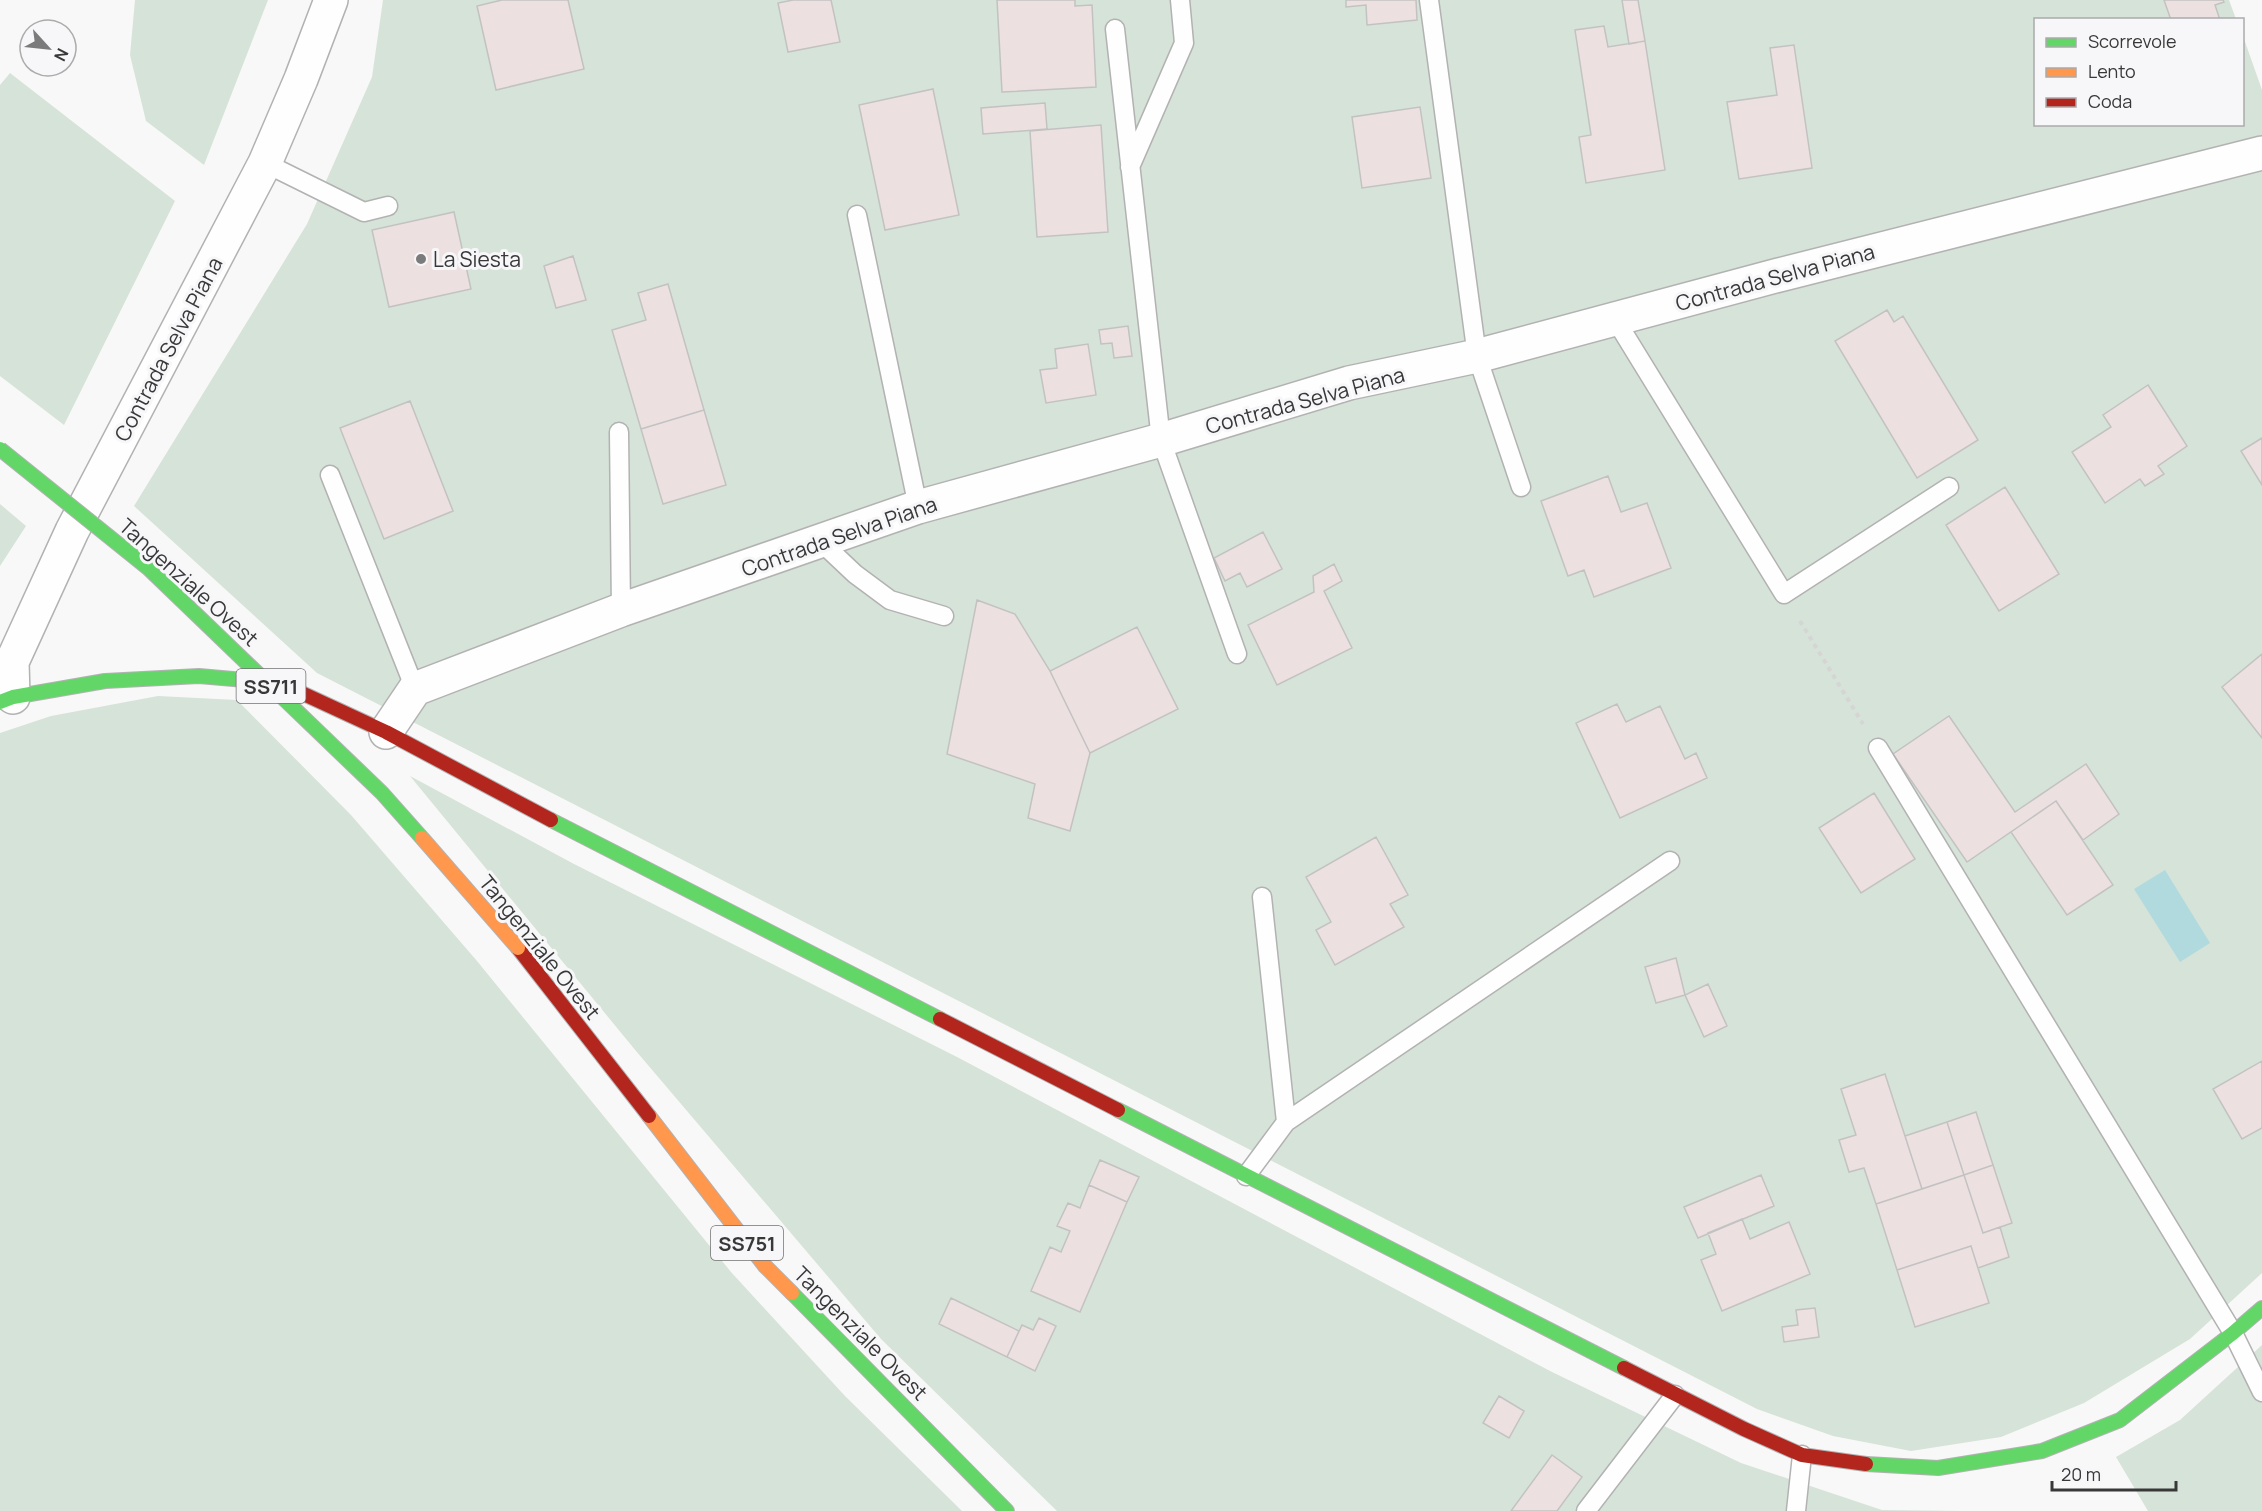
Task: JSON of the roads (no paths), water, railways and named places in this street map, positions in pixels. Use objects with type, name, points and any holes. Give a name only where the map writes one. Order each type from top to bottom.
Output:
[{"type":"main road","name":"Tangenziale Ovest","points":[[0,449],[148,568],[382,793],[518,948],[765,1266],[1008,1511]]},
{"type":"main road","points":[[6,699],[105,681],[200,676],[284,683],[386,732],[608,850],[1676,1395],[1802,1455],[1854,1463],[1938,1468],[2042,1451],[2120,1420],[2262,1308]]},
{"type":"street","name":"Contrada Selva Piana","points":[[6,699],[6,659],[265,163],[301,79],[331,0]]},
{"type":"street","name":"Contrada Selva Piana","points":[[415,689],[621,610],[918,507],[1161,440],[1349,383],[1477,356],[1779,275],[2262,153]]},
{"type":"street","points":[[386,732],[415,689]]},
{"type":"lane","points":[[1130,169],[1184,43],[1180,0]]},
{"type":"lane","points":[[1430,0],[1477,356],[1521,487]]},
{"type":"lane","points":[[1115,29],[1161,440],[1237,654]]},
{"type":"lane","points":[[265,163],[364,212],[388,206]]},
{"type":"lane","points":[[857,215],[918,507]]},
{"type":"lane","points":[[1615,319],[1784,594],[1949,488]]},
{"type":"lane","points":[[619,432],[621,610]]},
{"type":"lane","points":[[330,475],[415,689]]},
{"type":"lane","points":[[820,541],[855,574],[890,600],[944,616]]},
{"type":"lane","points":[[1878,748],[2233,1333],[2262,1392]]},
{"type":"lane","points":[[1246,1176],[1286,1122],[1670,861]]},
{"type":"lane","points":[[1262,897],[1286,1122]]},
{"type":"lane","points":[[1586,1511],[1676,1395]]},
{"type":"lane","points":[[1796,1511],[1802,1455]]},
{"type":"water","points":[[2165,870],[2210,943],[2180,962],[2134,889]]},
{"type":"place","name":"La Siesta","points":[[421,259]]}]
